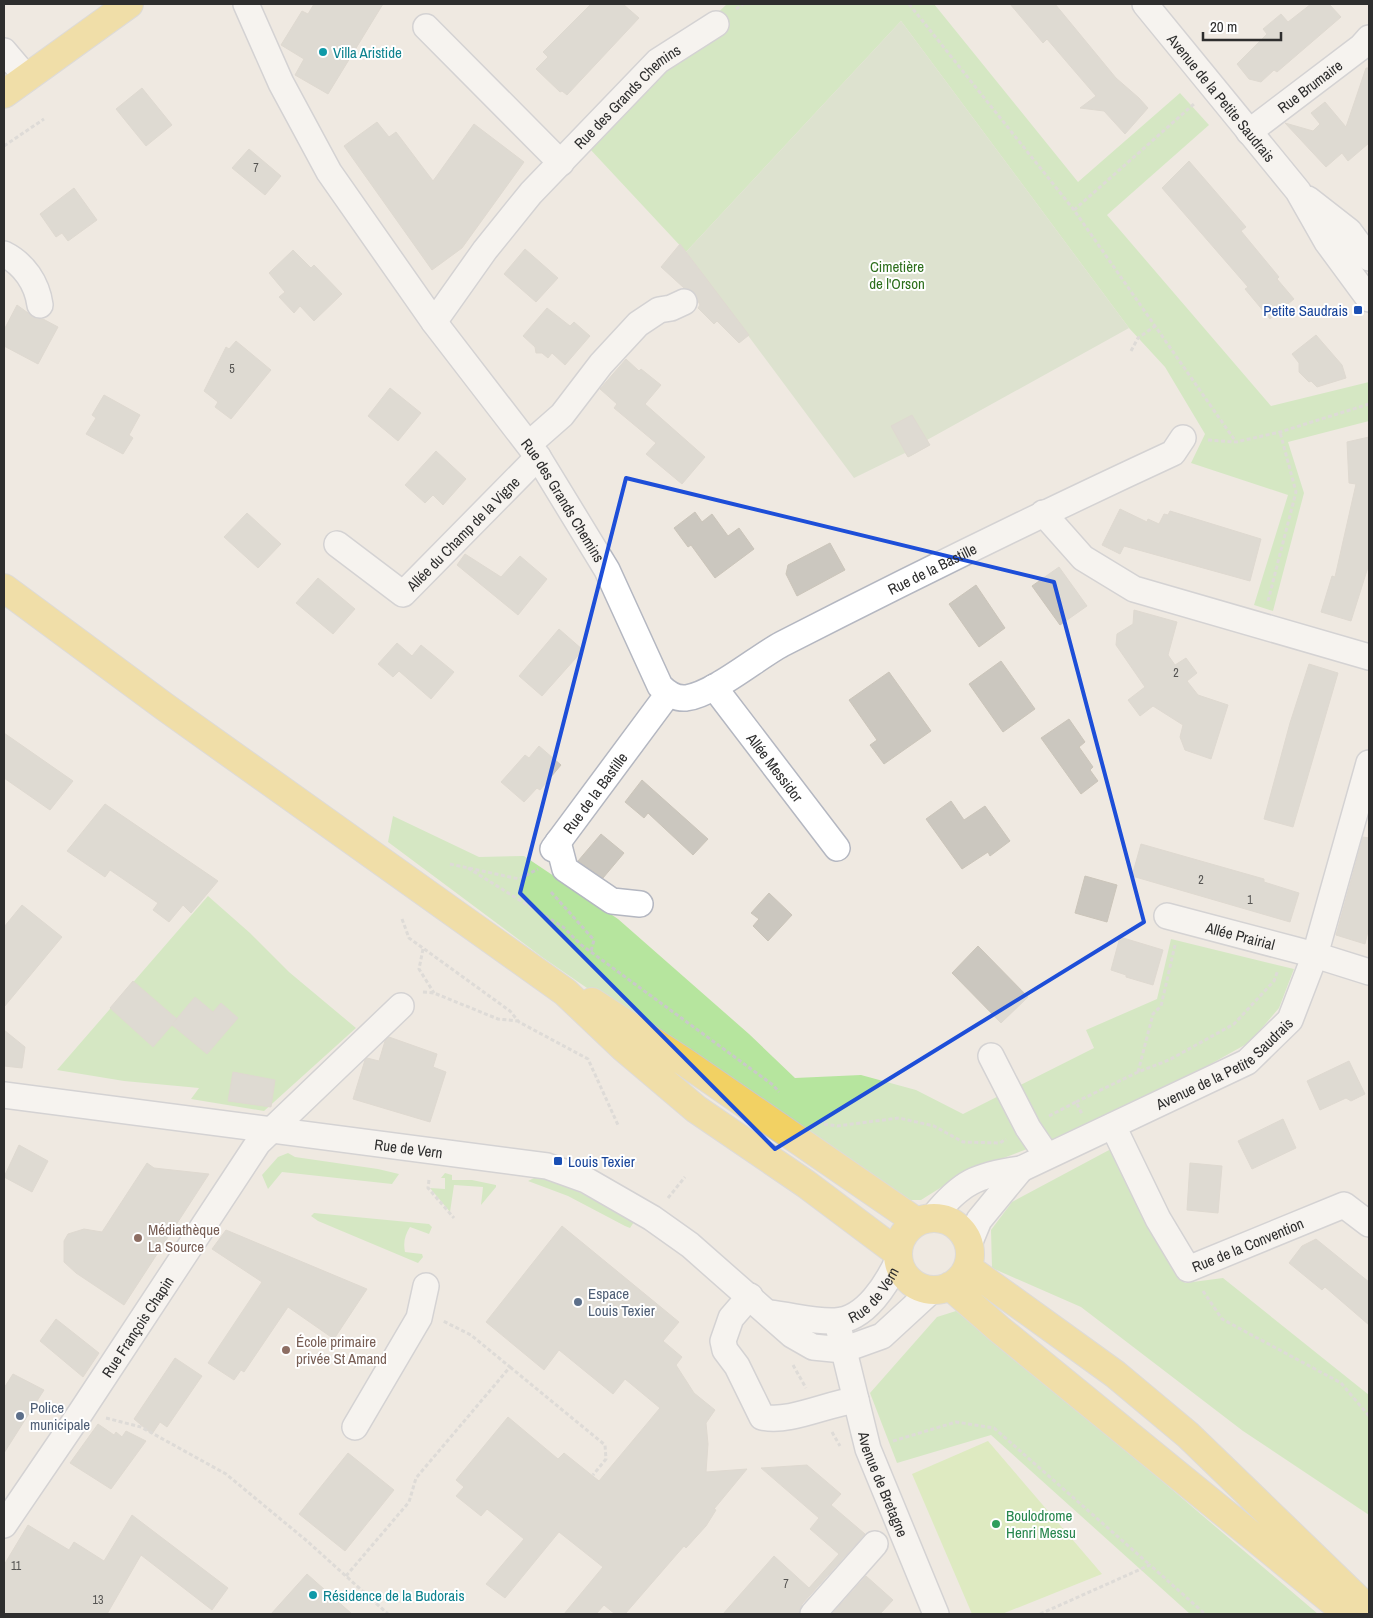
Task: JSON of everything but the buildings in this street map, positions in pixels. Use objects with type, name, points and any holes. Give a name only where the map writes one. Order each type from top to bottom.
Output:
[{"type":"main road","points":[[4,94],[129,4]]},
{"type":"main road","points":[[4,588],[165,707],[564,992],[624,1048],[696,1109],[806,1184],[898,1255],[906,1276],[913,1283],[955,1272],[1115,1374],[1188,1435],[1369,1610]]},
{"type":"main road","points":[[564,992],[598,1005],[925,1220]]},
{"type":"main road","points":[[898,1255],[904,1235],[925,1220],[944,1219],[955,1224],[964,1233],[955,1272]]},
{"type":"main road","points":[[955,1272],[1014,1342],[1348,1614]]},
{"type":"street","name":"Rue des Grands Chemins","points":[[246,4],[281,83],[329,172],[434,322],[533,450],[607,570],[660,686],[668,694]]},
{"type":"street","name":"Avenue de la Petite Saudrais","points":[[1145,4],[1298,191],[1327,242],[1369,299]]},
{"type":"street","name":"Rue des Grands Chemins","points":[[434,322],[486,250],[531,193],[658,61],[716,24]]},
{"type":"street","points":[[426,27],[561,163]]},
{"type":"street","name":"Rue Brumaire","points":[[1249,132],[1361,48],[1369,38]]},
{"type":"street","points":[[4,52],[27,78]]},
{"type":"street","name":"Avenue de la Petite Saudrais","points":[[1298,191],[1348,230],[1369,258]]},
{"type":"street","points":[[4,254],[14,259],[35,285],[40,305]]},
{"type":"street","points":[[533,450],[601,364],[638,324],[659,310],[671,308],[684,302]]},
{"type":"street","name":"Rue de la Bastille","points":[[640,904],[612,901],[565,868],[556,846],[668,694],[686,698],[714,687],[779,646],[1043,513],[1173,454],[1183,438]]},
{"type":"street","name":"Allée du Champ de la Vigne","points":[[337,544],[403,594],[533,450]]},
{"type":"street","points":[[1043,513],[1083,558],[1134,590],[1369,657]]},
{"type":"street","name":"Allée Messidor","points":[[714,687],[837,848]]},
{"type":"street","name":"Avenue de la Petite Saudrais","points":[[925,1220],[967,1183],[988,1173],[1021,1169],[1247,1062],[1290,1020],[1315,955],[1369,763]]},
{"type":"street","name":"Allée Prairial","points":[[1174,918],[1285,946],[1369,972]]},
{"type":"street","name":"Rue François Chapin","points":[[4,1525],[82,1412],[258,1143],[401,1006]]},
{"type":"street","points":[[991,1056],[1028,1128],[1047,1156]]},
{"type":"street","name":"Rue de Vern","points":[[4,1095],[547,1166],[586,1180],[652,1218],[690,1245],[792,1335],[813,1347],[843,1350],[882,1336],[955,1272]]},
{"type":"street","name":"Rue de la Convention","points":[[1103,1131],[1188,1269],[1344,1205],[1369,1224]]},
{"type":"street","name":"Avenue de la Petite Saudrais","points":[[955,1272],[979,1220],[1021,1169]]},
{"type":"street","name":"Rue de Vern","points":[[769,1313],[837,1322],[864,1308],[876,1296],[889,1278],[898,1255]]},
{"type":"street","points":[[355,1427],[422,1311],[426,1286]]},
{"type":"street","points":[[750,1296],[731,1318],[723,1341],[724,1350],[737,1366],[762,1417],[776,1420],[839,1402],[856,1400]]},
{"type":"street","name":"Rue de Vern","points":[[837,1322],[843,1350]]},
{"type":"street","name":"Avenue de Bretagne","points":[[843,1350],[868,1449],[936,1614]]},
{"type":"street","points":[[813,1614],[875,1544]]},
{"type":"path","points":[[909,4],[1074,210],[1236,442],[1280,432],[1369,404]]},
{"type":"path","points":[[1074,210],[1213,87]]},
{"type":"path","points":[[4,146],[44,119]]},
{"type":"path","points":[[1131,351],[1138,338],[1155,326]]},
{"type":"path","points":[[1259,625],[1267,603],[1296,492],[1280,432]]},
{"type":"path","points":[[450,864],[519,879],[536,871],[541,878]]},
{"type":"path","points":[[468,868],[563,927],[580,944],[773,1085],[785,1100]]},
{"type":"path","points":[[546,885],[556,899],[594,940],[591,952]]},
{"type":"path","points":[[1138,1072],[1153,1014],[1161,1006],[1174,918]]},
{"type":"path","points":[[402,919],[409,938],[510,1011],[519,1022]]},
{"type":"path","points":[[817,1123],[837,1126],[899,1118],[934,1126],[963,1142],[1000,1143],[1076,1102],[1138,1072],[1169,1060],[1234,1024],[1274,981],[1285,946]]},
{"type":"path","points":[[423,948],[419,969],[434,993]]},
{"type":"path","points":[[401,1006],[424,992],[434,993],[498,1019],[519,1022],[588,1059],[618,1125]]},
{"type":"path","points":[[1076,1102],[1103,1131]]},
{"type":"path","points":[[429,1180],[428,1188],[454,1218]]},
{"type":"path","points":[[1188,1269],[1222,1319],[1342,1383],[1369,1416]]},
{"type":"path","points":[[422,1311],[471,1335],[605,1445],[606,1459],[592,1475]]},
{"type":"path","points":[[346,1576],[409,1502],[416,1478],[510,1367]]},
{"type":"path","points":[[82,1412],[141,1427],[226,1474],[388,1614]]},
{"type":"path","points":[[868,1449],[956,1422],[994,1428],[1205,1614]]},
{"type":"path","points":[[1040,1614],[1150,1565]]},
{"type":"highlighted area","points":[[626,478],[1054,582],[1144,922],[775,1149],[520,893]]},
{"type":"green space","points":[[727,4],[934,4],[1078,182],[1180,93],[1209,125],[1107,215],[1271,406],[1369,382],[1369,421],[1288,442],[1304,493],[1273,611],[1254,605],[1288,495],[1191,463],[1205,434],[1165,367],[1129,328],[901,21],[686,252],[589,148],[669,59]]},
{"type":"green space","name":"Cimetière de l'Orson","points":[[901,21],[1129,328],[927,440],[930,445],[911,456],[908,457],[905,453],[854,478],[686,252]]},
{"type":"green space","points":[[393,816],[479,857],[524,856],[618,919],[749,1034],[795,1078],[861,1075],[916,1090],[963,1114],[1094,1048],[1086,1030],[1157,999],[1171,939],[1294,969],[1279,1008],[1250,1042],[1209,1065],[1056,1138],[964,1173],[921,1200],[902,1200],[873,1185],[542,957],[388,842]]},
{"type":"green space","points":[[208,896],[250,933],[289,972],[356,1028],[264,1111],[191,1099],[199,1088],[124,1081],[57,1070]]},
{"type":"green space","points":[[1111,1149],[1185,1283],[1223,1278],[1369,1395],[1369,1515],[1243,1431],[1081,1307],[992,1268],[991,1230],[1012,1202]]},
{"type":"green space","points":[[288,1153],[295,1157],[378,1169],[399,1174],[392,1184],[282,1172],[268,1189],[262,1175],[278,1157]]},
{"type":"green space","points":[[445,1173],[452,1175],[452,1180],[472,1180],[496,1185],[496,1187],[481,1205],[483,1187],[454,1185],[450,1212],[430,1188],[445,1189],[445,1178],[441,1178]]},
{"type":"green space","points":[[538,1176],[579,1192],[634,1222],[630,1228],[568,1196],[528,1181]]},
{"type":"green space","points":[[314,1213],[429,1224],[432,1227],[429,1234],[410,1227],[406,1236],[405,1252],[422,1254],[423,1257],[418,1263],[318,1221],[311,1216]]},
{"type":"green space","points":[[956,1311],[1108,1435],[1318,1614],[1190,1614],[991,1435],[897,1463],[870,1393],[937,1317]]},
{"type":"green space","name":"Boulodrome Henri Messu","points":[[988,1441],[1102,1574],[1002,1614],[972,1614],[912,1474]]},
{"type":"place","name":"Villa Aristide","points":[[323,52]]},
{"type":"place","name":"Petite Saudrais","points":[[1358,310]]},
{"type":"place","name":"Louis Texier","points":[[558,1161]]},
{"type":"place","name":"Médiathèque La Source","points":[[138,1238]]},
{"type":"place","name":"Espace Louis Texier","points":[[578,1302]]},
{"type":"place","name":"École primaire privée St Amand","points":[[286,1350]]},
{"type":"place","name":"Police municipale","points":[[20,1416]]},
{"type":"place","name":"Boulodrome Henri Messu","points":[[996,1524]]},
{"type":"place","name":"Résidence de la Budorais","points":[[313,1595]]}]
